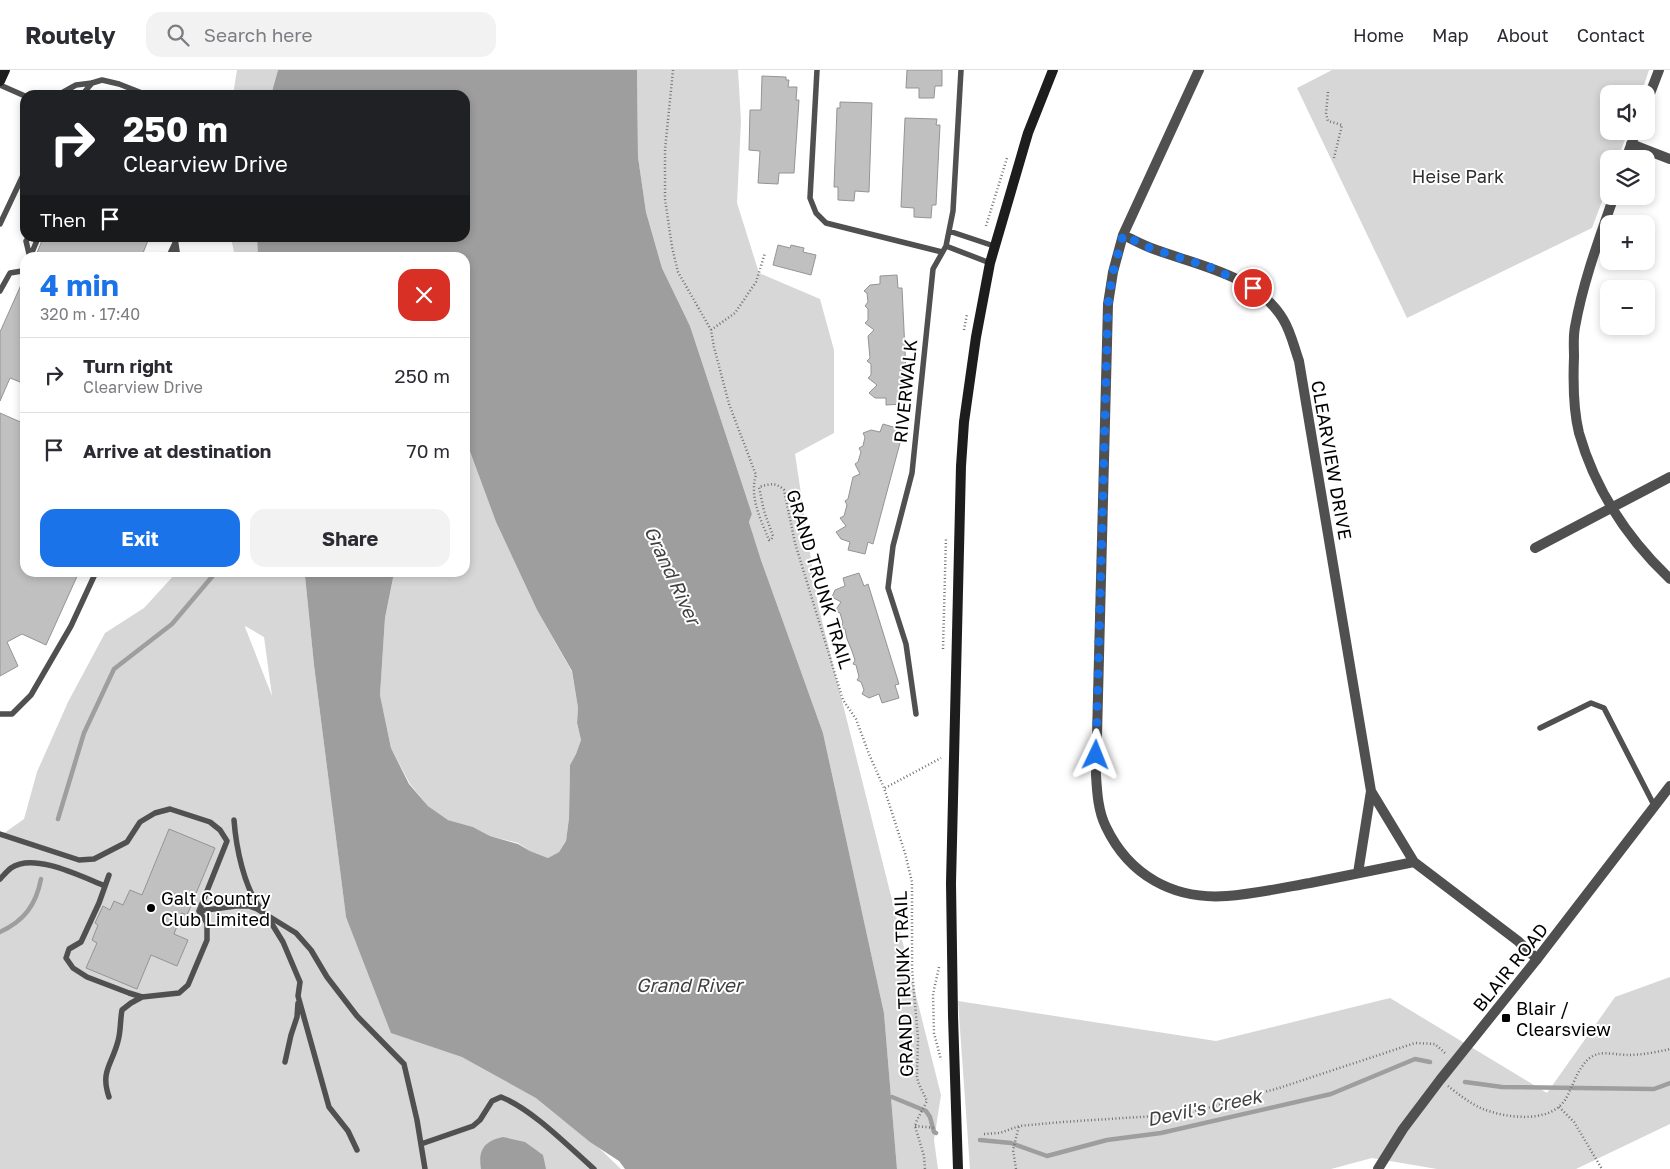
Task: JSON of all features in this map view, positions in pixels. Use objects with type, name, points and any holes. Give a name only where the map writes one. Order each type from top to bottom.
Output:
[{"type":"main road","points":[[0,83],[5,70]]},
{"type":"main road","points":[[958,1169],[952,1007],[951,883],[961,466],[964,422],[976,336],[994,246],[1028,133],[1053,70]]},
{"type":"street","points":[[1199,70],[1123,235],[1113,272],[1108,304],[1096,775],[1098,803],[1105,826],[1120,851],[1132,864],[1147,877],[1170,889],[1200,895],[1226,896],[1285,888],[1414,862]]},
{"type":"street","points":[[1653,85],[1659,70]]},
{"type":"street","points":[[1629,150],[1633,140]]},
{"type":"street","points":[[1631,144],[1670,159]]},
{"type":"street","points":[[1611,205],[1586,281],[1575,329],[1574,404],[1579,432],[1594,474],[1612,508],[1632,538],[1654,564],[1670,579]]},
{"type":"street","name":"CLEARVIEW DRIVE","points":[[1123,235],[1150,248],[1212,268],[1253,288],[1269,302],[1282,318],[1292,339],[1299,361],[1370,791],[1358,873]]},
{"type":"street","points":[[1535,548],[1670,477]]},
{"type":"street","name":"BLAIR ROAD","points":[[1378,1169],[1403,1129],[1440,1080],[1537,959],[1670,786]]},
{"type":"street","name":"CLEARVIEW DRIVE","points":[[1370,791],[1414,862],[1518,942],[1537,959]]},
{"type":"lane","points":[[817,70],[810,198],[816,213],[826,223],[942,252]]},
{"type":"lane","name":"RIVERWALK","points":[[916,714],[906,644],[888,588],[893,546],[912,473],[933,269],[946,246],[953,211],[961,70]]},
{"type":"lane","points":[[67,90],[76,85],[102,80],[134,90]]},
{"type":"lane","points":[[0,83],[20,93]]},
{"type":"lane","points":[[86,90],[92,83]]},
{"type":"lane","points":[[0,224],[20,182]]},
{"type":"lane","points":[[950,231],[994,246]]},
{"type":"lane","points":[[946,246],[990,263]]},
{"type":"lane","points":[[0,290],[10,273],[20,271]]},
{"type":"lane","points":[[0,714],[12,714],[31,695],[71,626],[94,577]]},
{"type":"lane","points":[[1540,728],[1591,702],[1604,708],[1655,807]]},
{"type":"lane","points":[[0,834],[79,860],[86,860],[94,859],[127,842],[140,822],[155,813],[170,809],[210,822],[220,830],[226,842],[199,911]]},
{"type":"lane","points":[[234,820],[245,881],[256,903],[282,942],[300,982],[297,1017],[285,1062]]},
{"type":"lane","points":[[0,879],[17,865],[38,863],[56,867],[105,886]]},
{"type":"lane","points":[[109,875],[99,903],[80,942],[70,949],[66,958],[73,968],[87,977],[142,997],[179,992],[188,985],[207,940],[207,923],[199,911]]},
{"type":"lane","points":[[199,911],[242,906],[257,909],[296,933],[311,950],[327,977],[357,1016],[404,1064],[417,1120],[424,1169]]},
{"type":"lane","points":[[298,996],[328,1106],[348,1130],[357,1150]]},
{"type":"lane","points":[[109,1097],[105,1085],[106,1073],[118,1039],[122,1010],[142,997]]},
{"type":"lane","points":[[421,1144],[473,1126],[480,1120],[492,1102],[501,1098],[513,1102],[533,1116],[594,1169]]},
{"type":"path","name":"GRAND TRUNK TRAIL","points":[[673,70],[665,150],[665,199],[678,272],[711,330],[729,404],[756,475],[752,485],[758,513],[769,540],[773,536],[764,511],[759,486],[779,485],[784,490],[796,543],[843,700],[856,719],[884,788],[905,853],[912,882],[912,969],[918,1038],[917,1077],[927,1101],[915,1126]]},
{"type":"path","points":[[1328,92],[1326,114],[1328,121],[1342,125],[1334,158]]},
{"type":"path","points":[[711,330],[735,313],[756,282],[766,253]]},
{"type":"path","points":[[884,788],[941,758]]},
{"type":"path","points":[[984,1134],[1000,1133],[1019,1126],[1186,1114],[1279,1088],[1415,1043],[1435,1044],[1454,1062]]},
{"type":"path","points":[[1440,1080],[1482,1109],[1518,1118],[1541,1115],[1559,1108],[1585,1063],[1597,1054],[1631,1055],[1670,1049]]},
{"type":"path","points":[[1559,1108],[1574,1122],[1602,1169]]},
{"type":"path","points":[[925,1169],[924,1156],[915,1126],[936,1128]]},
{"type":"path","points":[[1016,1169],[1013,1150],[1019,1126]]},
{"type":"green space","points":[[237,70],[278,70],[272,90],[234,90]]},
{"type":"green space","points":[[637,70],[738,70],[741,121],[737,203],[759,273],[820,299],[834,350],[834,433],[795,454],[818,605],[941,1095],[934,1140],[938,1169],[897,1169],[884,1013],[823,733],[761,560],[749,522],[752,514],[690,326],[662,268],[646,212],[638,157]]},
{"type":"green space","name":"Heise Park","points":[[1332,70],[1649,70],[1644,85],[1600,85],[1600,140],[1625,140],[1621,150],[1600,150],[1601,205],[1592,228],[1407,318],[1297,88]]},
{"type":"green space","points":[[232,242],[257,242],[258,252],[234,252]]},
{"type":"green space","points":[[470,452],[496,522],[537,610],[572,672],[578,708],[577,724],[581,740],[570,765],[569,818],[566,841],[559,852],[548,858],[530,851],[518,843],[490,836],[473,827],[448,820],[428,806],[410,784],[391,748],[380,695],[385,618],[393,577],[470,577]]},
{"type":"green space","points":[[172,577],[305,577],[314,665],[346,917],[349,923],[526,1078],[621,1169],[0,1169],[0,836],[24,819],[37,772],[68,702],[105,633],[144,608]],"holes":[[[245,626],[264,637],[272,696]]]},
{"type":"green space","points":[[1670,977],[1670,1124],[1576,1169],[1437,1169],[1372,1158],[1331,1169],[970,1169],[958,1001],[1216,1041],[1390,998],[1547,1093],[1615,997]]},
{"type":"water","name":"Grand River","points":[[278,70],[637,70],[638,157],[646,212],[662,268],[690,326],[752,514],[749,522],[761,560],[823,733],[884,1013],[897,1169],[625,1169],[619,1161],[590,1142],[536,1098],[462,1057],[391,1033],[346,917],[314,665],[305,577],[393,577],[385,618],[380,695],[391,748],[409,784],[428,806],[448,820],[473,827],[490,836],[518,844],[548,858],[559,852],[566,841],[569,818],[570,765],[581,740],[577,723],[578,708],[572,671],[537,610],[496,522],[470,452],[470,252],[258,252],[257,242],[470,242],[470,90],[272,90]]},
{"type":"water","points":[[503,1137],[525,1142],[543,1155],[546,1169],[481,1169],[480,1162],[484,1147],[491,1141]]},
{"type":"building","points":[[907,70],[942,70],[942,86],[935,86],[934,98],[919,98],[919,88],[906,88]]},
{"type":"building","points":[[762,76],[786,77],[786,80],[789,80],[788,87],[797,87],[796,100],[799,100],[794,173],[779,173],[778,184],[758,183],[760,151],[749,150],[750,110],[761,110]]},
{"type":"building","points":[[840,102],[872,103],[869,192],[855,191],[854,201],[838,200],[838,187],[834,187],[837,108],[840,108]]},
{"type":"building","points":[[905,118],[937,119],[936,125],[940,125],[936,205],[932,205],[931,218],[914,217],[914,208],[901,207]]},
{"type":"building","points":[[41,242],[147,242],[143,252],[37,252]]},
{"type":"building","points":[[778,245],[790,248],[791,245],[804,248],[803,252],[816,255],[811,275],[773,265]]},
{"type":"building","points":[[897,275],[898,288],[902,288],[907,393],[903,393],[903,404],[886,405],[886,398],[875,398],[869,393],[877,385],[868,378],[871,375],[871,364],[867,361],[870,358],[868,336],[874,330],[865,323],[868,320],[868,309],[865,306],[868,302],[867,293],[864,291],[870,285],[880,284],[880,276]]},
{"type":"building","points":[[20,287],[20,382],[10,378],[0,401],[0,332]]},
{"type":"building","points":[[0,413],[20,422],[20,577],[77,577],[46,645],[22,634],[7,642],[18,666],[0,676]]},
{"type":"building","points":[[883,424],[900,429],[896,441],[900,443],[873,544],[868,542],[865,554],[848,550],[850,542],[841,539],[836,532],[846,526],[840,518],[844,516],[847,505],[845,501],[848,499],[853,477],[860,474],[855,464],[858,462],[861,452],[859,448],[863,446],[865,437],[863,433],[871,430],[880,432]]},
{"type":"building","points":[[859,573],[864,586],[868,584],[899,684],[895,685],[899,698],[882,703],[879,694],[869,698],[862,694],[864,690],[861,682],[857,680],[859,677],[856,665],[853,664],[855,660],[845,629],[841,627],[843,623],[840,613],[835,611],[841,602],[832,597],[835,590],[845,586],[843,578]]},
{"type":"building","name":"Galt Country Club Limited","points":[[169,829],[215,848],[187,915],[182,913],[174,934],[188,940],[177,966],[151,955],[137,989],[86,968],[97,943],[92,940],[98,925],[95,923],[103,906],[110,910],[114,901],[123,905],[130,890],[142,895]]},
{"type":"waterway","points":[[58,819],[84,733],[114,669],[172,624],[212,577]]},
{"type":"waterway","points":[[0,932],[16,923],[28,911],[36,897],[41,879]]},
{"type":"waterway","name":"Devil's Creek","points":[[980,1140],[1011,1143],[1047,1156],[1107,1140],[1161,1133],[1331,1094],[1415,1059],[1430,1062]]},
{"type":"waterway","name":"Devil's Creek","points":[[1465,1082],[1502,1087],[1654,1089],[1670,1083]]},
{"type":"waterway","name":"Devil's Creek","points":[[892,1097],[926,1111],[936,1133]]},
{"type":"place","name":"Galt Country Club Limited","points":[[151,908]]},
{"type":"place","name":"Blair / Clearsview","points":[[1506,1018]]},
{"type":"route","points":[[1096,755],[1108,304],[1113,272],[1123,235],[1150,248],[1212,268],[1253,288]]}]
